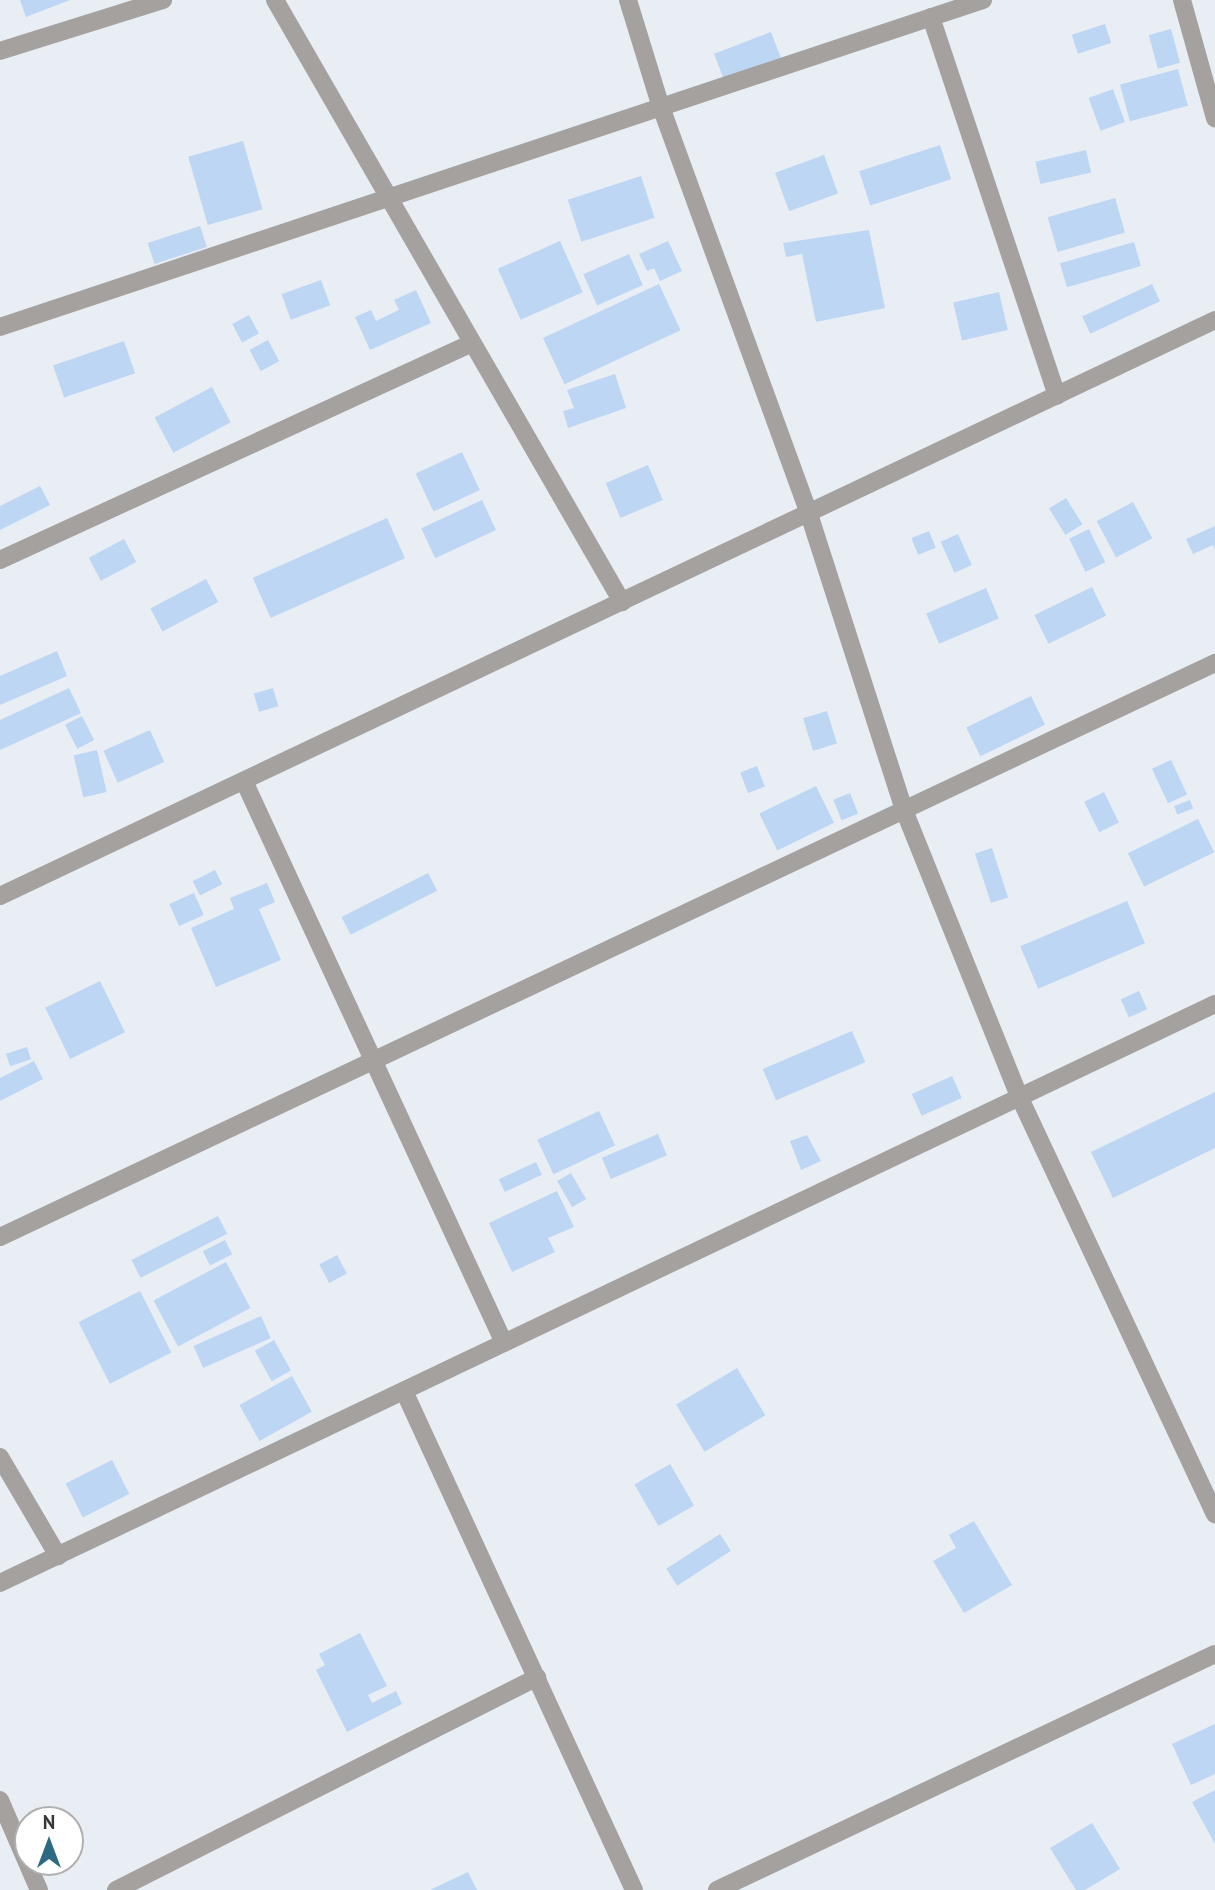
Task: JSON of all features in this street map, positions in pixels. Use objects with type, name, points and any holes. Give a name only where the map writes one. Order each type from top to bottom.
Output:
[{"type":"street","points":[[0,51],[163,0]]},
{"type":"street","points":[[275,0],[392,196],[472,343],[622,602]]},
{"type":"street","points":[[628,0],[661,107],[809,514],[904,810],[1019,1096],[1215,1514]]},
{"type":"street","points":[[0,327],[982,0]]},
{"type":"street","points":[[1182,0],[1215,118]]},
{"type":"street","points":[[931,17],[1057,396]]},
{"type":"street","points":[[0,896],[1215,320]]},
{"type":"street","points":[[0,560],[472,343]]},
{"type":"street","points":[[0,1237],[1215,663]]},
{"type":"street","points":[[244,781],[376,1059],[504,1343]]},
{"type":"street","points":[[0,1583],[1215,1004]]},
{"type":"street","points":[[404,1391],[634,1890]]},
{"type":"street","points":[[0,1457],[58,1556]]},
{"type":"street","points":[[717,1890],[1215,1654]]},
{"type":"street","points":[[116,1890],[537,1677]]},
{"type":"street","points":[[0,1800],[39,1890]]},
{"type":"building","points":[[20,0],[70,0],[26,17]]},
{"type":"building","points":[[1105,24],[1111,43],[1078,54],[1072,35]]},
{"type":"building","points":[[1171,29],[1180,63],[1158,69],[1149,35]]},
{"type":"building","points":[[771,32],[785,69],[728,91],[714,54]]},
{"type":"building","points":[[1178,69],[1188,106],[1130,121],[1120,85]]},
{"type":"building","points":[[1113,89],[1125,122],[1101,131],[1089,98]]},
{"type":"building","points":[[243,141],[263,209],[208,225],[188,157]]},
{"type":"building","points":[[940,145],[951,179],[870,206],[859,171]]},
{"type":"building","points":[[1086,150],[1091,172],[1041,184],[1035,162]]},
{"type":"building","points":[[824,155],[838,194],[789,211],[775,173]]},
{"type":"building","points":[[641,176],[655,218],[581,242],[568,200]]},
{"type":"building","points":[[1115,198],[1125,233],[1058,252],[1048,217]]},
{"type":"building","points":[[200,226],[207,247],[154,264],[148,243]]},
{"type":"building","points":[[869,230],[885,308],[816,322],[802,254],[786,257],[783,243]]},
{"type":"building","points":[[560,241],[583,292],[521,320],[498,269]]},
{"type":"building","points":[[668,241],[682,271],[660,281],[654,268],[647,271],[639,254]]},
{"type":"building","points":[[1134,242],[1141,266],[1067,287],[1060,263]]},
{"type":"building","points":[[629,254],[643,285],[597,305],[583,274]]},
{"type":"building","points":[[321,280],[330,305],[291,320],[282,294]]},
{"type":"building","points":[[659,284],[681,330],[565,384],[543,338]]},
{"type":"building","points":[[1152,284],[1160,301],[1090,334],[1082,317]]},
{"type":"building","points":[[416,290],[431,323],[370,350],[355,317],[371,310],[376,321],[399,310],[394,300]]},
{"type":"building","points":[[999,292],[1008,330],[962,341],[953,303]]},
{"type":"building","points":[[249,315],[259,334],[242,342],[232,324]]},
{"type":"building","points":[[268,340],[279,361],[261,371],[249,350]]},
{"type":"building","points":[[124,341],[135,373],[64,398],[53,365]]},
{"type":"building","points":[[615,374],[626,408],[568,428],[563,411],[574,408],[567,390]]},
{"type":"building","points":[[212,387],[231,422],[173,453],[155,418]]},
{"type":"building","points":[[462,452],[480,490],[434,512],[416,474]]},
{"type":"building","points":[[648,465],[663,500],[621,518],[606,483]]},
{"type":"building","points":[[40,486],[50,505],[0,530],[0,506]]},
{"type":"building","points":[[1066,498],[1082,524],[1065,535],[1049,509]]},
{"type":"building","points":[[482,500],[496,530],[435,558],[421,528]]},
{"type":"building","points":[[1133,502],[1152,538],[1116,557],[1097,521]]},
{"type":"building","points":[[387,518],[405,558],[271,618],[253,578]]},
{"type":"building","points":[[1215,526],[1215,550],[1213,545],[1193,554],[1186,539]]},
{"type":"building","points":[[1089,529],[1105,562],[1085,572],[1069,539]]},
{"type":"building","points":[[929,531],[936,548],[918,555],[911,538]]},
{"type":"building","points":[[958,534],[972,565],[954,573],[941,542]]},
{"type":"building","points":[[124,539],[136,562],[101,581],[89,558]]},
{"type":"building","points":[[206,579],[218,602],[163,632],[150,609]]},
{"type":"building","points":[[1092,587],[1106,616],[1049,644],[1034,615]]},
{"type":"building","points":[[986,588],[999,618],[939,644],[926,613]]},
{"type":"building","points":[[57,651],[67,676],[0,705],[0,676]]},
{"type":"building","points":[[69,688],[81,713],[0,750],[0,720]]},
{"type":"building","points":[[273,688],[278,706],[259,712],[254,694]]},
{"type":"building","points":[[1031,696],[1045,725],[980,756],[966,728]]},
{"type":"building","points":[[827,711],[837,744],[813,751],[803,718]]},
{"type":"building","points":[[82,716],[94,740],[77,749],[65,725]]},
{"type":"building","points":[[150,730],[164,762],[118,783],[103,751]]},
{"type":"building","points":[[97,750],[107,792],[83,797],[74,755]]},
{"type":"building","points":[[1171,760],[1187,794],[1168,803],[1152,769]]},
{"type":"building","points":[[757,766],[765,787],[748,793],[740,772]]},
{"type":"building","points":[[816,786],[834,823],[777,850],[759,814]]},
{"type":"building","points":[[1104,792],[1119,823],[1099,832],[1084,802]]},
{"type":"building","points":[[850,793],[858,813],[842,820],[833,800]]},
{"type":"building","points":[[1190,800],[1193,808],[1177,814],[1174,806]]},
{"type":"building","points":[[1198,819],[1214,852],[1144,886],[1128,853]]},
{"type":"building","points":[[992,848],[1008,897],[991,903],[975,854]]},
{"type":"building","points":[[215,870],[222,884],[200,896],[193,881]]},
{"type":"building","points":[[428,873],[437,891],[351,935],[342,917]]},
{"type":"building","points":[[267,883],[275,902],[259,909],[281,960],[216,987],[191,928],[234,909],[230,898]]},
{"type":"building","points":[[194,893],[204,915],[179,926],[169,904]]},
{"type":"building","points":[[1127,901],[1145,943],[1038,989],[1020,946]]},
{"type":"building","points":[[100,981],[125,1032],[70,1059],[45,1008]]},
{"type":"building","points":[[1139,991],[1147,1009],[1129,1017],[1121,999]]},
{"type":"building","points":[[852,1031],[865,1062],[776,1100],[763,1069]]},
{"type":"building","points":[[27,1047],[31,1059],[10,1066],[6,1054]]},
{"type":"building","points":[[34,1061],[43,1079],[0,1101],[0,1078]]},
{"type":"building","points":[[952,1076],[962,1098],[922,1116],[912,1094]]},
{"type":"building","points":[[1215,1092],[1215,1148],[1113,1198],[1091,1152]]},
{"type":"building","points":[[599,1111],[615,1145],[553,1174],[537,1140]]},
{"type":"building","points":[[658,1134],[667,1155],[611,1179],[602,1158]]},
{"type":"building","points":[[807,1135],[821,1161],[801,1170],[790,1141]]},
{"type":"building","points":[[536,1162],[542,1175],[505,1192],[499,1179]]},
{"type":"building","points":[[571,1173],[586,1199],[572,1207],[557,1181]]},
{"type":"building","points":[[557,1191],[574,1227],[548,1238],[555,1252],[512,1272],[489,1223]]},
{"type":"building","points":[[218,1216],[227,1234],[141,1278],[132,1260]]},
{"type":"building","points":[[225,1240],[232,1254],[210,1266],[203,1251]]},
{"type":"building","points":[[337,1255],[347,1274],[329,1283],[319,1264]]},
{"type":"building","points":[[226,1262],[250,1308],[178,1346],[154,1300]]},
{"type":"building","points":[[140,1291],[171,1352],[110,1384],[79,1322]]},
{"type":"building","points":[[261,1316],[271,1338],[203,1368],[193,1346]]},
{"type":"building","points":[[274,1340],[291,1371],[272,1381],[255,1351]]},
{"type":"building","points":[[737,1368],[765,1415],[704,1452],[676,1405]]},
{"type":"building","points":[[292,1376],[312,1412],[259,1441],[240,1405]]},
{"type":"building","points":[[112,1460],[129,1494],[83,1517],[66,1484]]},
{"type":"building","points":[[670,1464],[694,1506],[658,1526],[634,1484]]},
{"type":"building","points":[[974,1521],[1012,1585],[964,1613],[933,1561],[956,1548],[949,1535]]},
{"type":"building","points":[[720,1534],[731,1551],[677,1586],[666,1569]]},
{"type":"building","points":[[360,1633],[387,1686],[368,1695],[372,1703],[396,1691],[402,1704],[347,1732],[316,1670],[325,1665],[319,1654]]},
{"type":"building","points":[[1215,1724],[1215,1774],[1191,1785],[1172,1744]]},
{"type":"building","points":[[1215,1790],[1215,1844],[1192,1802]]},
{"type":"building","points":[[1092,1823],[1120,1869],[1085,1890],[1076,1890],[1050,1848]]},
{"type":"building","points":[[468,1872],[477,1890],[430,1890]]}]
